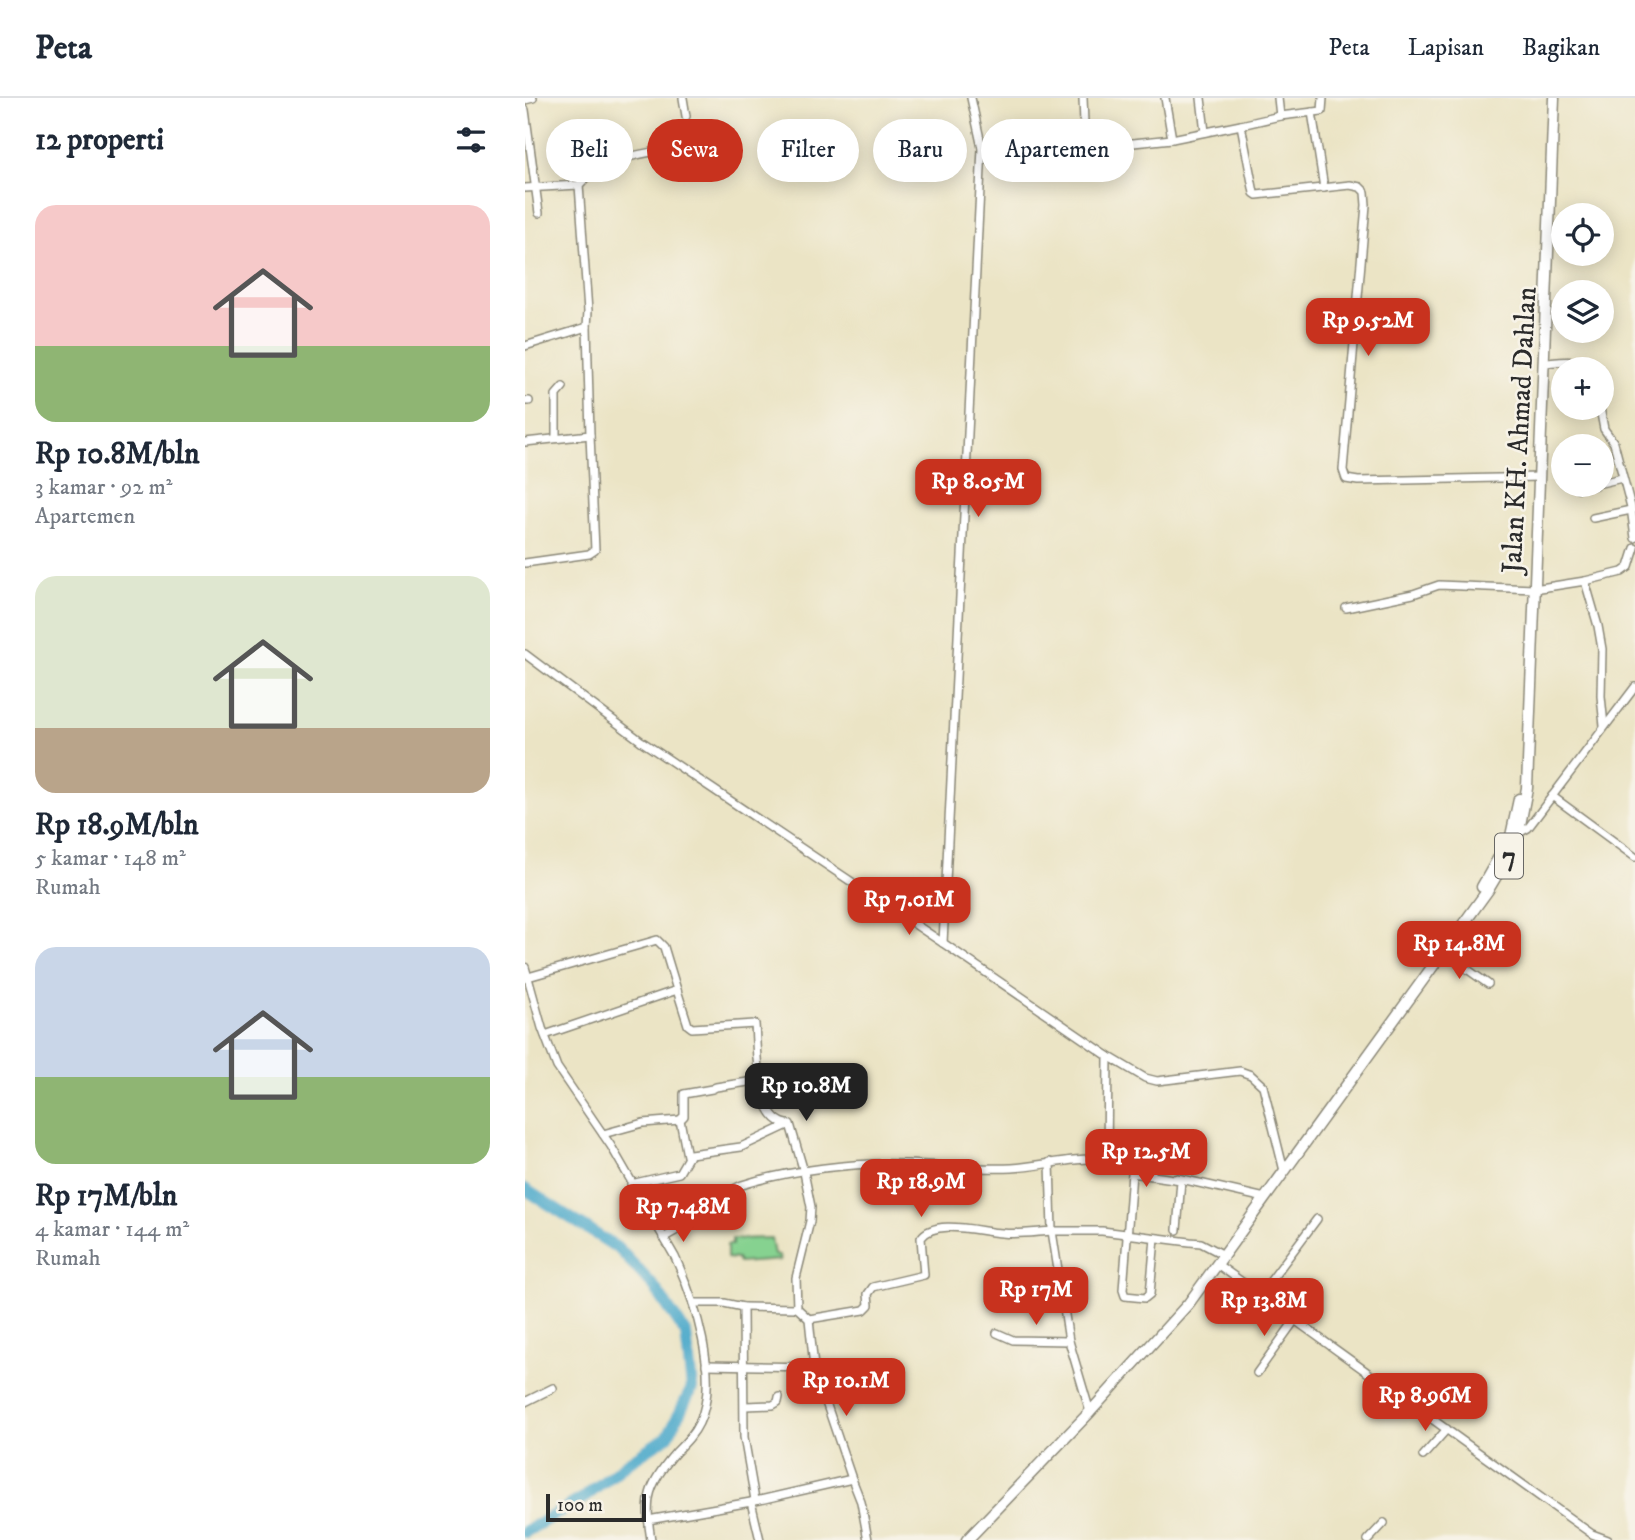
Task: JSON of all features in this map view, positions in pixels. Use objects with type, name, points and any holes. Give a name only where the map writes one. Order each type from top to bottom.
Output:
[{"type":"highway","name":"Jalan KH. Ahmad Dahlan","points":[[967,1540],[1090,1412],[1189,1303],[1444,953],[1465,914],[1516,835],[1527,764],[1554,98]]},
{"type":"highway","points":[[1521,811],[1529,817],[1536,817]]},
{"type":"street","points":[[525,100],[533,98]]},
{"type":"street","points":[[683,98],[686,116]]},
{"type":"street","points":[[971,98],[981,143]]},
{"type":"street","points":[[1083,98],[1084,119]]},
{"type":"street","points":[[1165,98],[1172,139]]},
{"type":"street","points":[[1201,98],[1205,132]]},
{"type":"street","points":[[1278,98],[1280,116]]},
{"type":"street","points":[[1134,143],[1172,139],[1280,116],[1323,110],[1323,98]]},
{"type":"street","points":[[525,110],[539,212]]},
{"type":"street","points":[[1312,112],[1324,188]]},
{"type":"street","points":[[1241,125],[1255,194],[1262,196],[1356,186],[1363,189],[1365,197],[1343,470],[1346,479],[1358,481],[1540,477]]},
{"type":"street","points":[[525,563],[595,551],[588,311],[579,185],[589,172],[598,167],[647,154]]},
{"type":"street","points":[[943,943],[981,168]]},
{"type":"street","points":[[525,188],[579,185]]},
{"type":"street","points":[[525,346],[587,327]]},
{"type":"street","points":[[1545,363],[1551,363]]},
{"type":"street","points":[[557,438],[556,395],[563,387]]},
{"type":"street","points":[[1602,420],[1604,429],[1614,443],[1632,508],[1635,538]]},
{"type":"street","points":[[525,442],[590,435]]},
{"type":"street","points":[[1614,480],[1622,478]]},
{"type":"street","points":[[1593,518],[1632,508]]},
{"type":"street","points":[[1635,548],[1631,564],[1635,576]]},
{"type":"street","points":[[1346,608],[1413,594],[1439,585],[1534,589],[1622,572],[1631,564]]},
{"type":"street","points":[[1585,581],[1602,649],[1600,672],[1604,727]]},
{"type":"street","points":[[525,654],[641,741],[1108,1056],[1151,1080],[1240,1071],[1257,1078],[1263,1086],[1284,1171]]},
{"type":"street","points":[[1516,835],[1536,817],[1635,687]]},
{"type":"street","points":[[1552,796],[1635,857]]},
{"type":"street","points":[[527,981],[657,940],[664,947],[688,1025],[692,1028],[755,1024],[767,1108],[778,1121],[793,1129],[811,1206],[796,1278],[797,1308]]},
{"type":"street","points":[[1444,953],[1488,984]]},
{"type":"street","points":[[525,967],[527,981],[557,1067],[603,1134],[684,1276],[703,1337],[705,1397],[699,1423],[660,1472],[648,1502],[651,1540]]},
{"type":"street","points":[[545,1035],[677,990]]},
{"type":"street","points":[[1107,1160],[1108,1056]]},
{"type":"street","points":[[603,1134],[643,1123],[680,1120],[684,1116],[684,1094],[761,1080]]},
{"type":"street","points":[[680,1120],[687,1156]]},
{"type":"street","points":[[631,1184],[679,1173],[687,1156],[695,1151],[741,1147],[787,1124]]},
{"type":"street","points":[[663,1238],[711,1211],[742,1185],[861,1164],[1012,1168],[1094,1158],[1265,1198]]},
{"type":"street","points":[[1050,1162],[1052,1231],[1069,1341],[1090,1412]]},
{"type":"street","points":[[1155,1238],[1150,1294],[1145,1298],[1124,1295],[1131,1176],[1134,1173],[1181,1180],[1177,1230]]},
{"type":"street","points":[[1260,1295],[1317,1219]]},
{"type":"street","points":[[809,1319],[864,1310],[869,1305],[868,1294],[873,1287],[924,1275],[921,1238],[927,1232],[952,1227],[1004,1234],[1052,1231],[1127,1234],[1201,1243],[1260,1295],[1447,1429],[1590,1537],[1608,1540]]},
{"type":"street","points":[[692,1303],[797,1308],[809,1319],[814,1367],[861,1502],[868,1540]]},
{"type":"street","points":[[743,1307],[744,1437],[760,1540]]},
{"type":"street","points":[[1257,1373],[1295,1320]]},
{"type":"street","points":[[997,1333],[1013,1340],[1069,1341]]},
{"type":"street","points":[[706,1365],[814,1367]]},
{"type":"street","points":[[525,1402],[553,1388]]},
{"type":"street","points":[[745,1406],[773,1405],[778,1402],[779,1397]]},
{"type":"street","points":[[1423,1456],[1447,1429]]},
{"type":"street","points":[[648,1520],[852,1479]]},
{"type":"street","points":[[1368,1540],[1384,1523]]},
{"type":"green space","points":[[771,1238],[774,1255],[779,1256],[780,1260],[739,1263],[737,1259],[727,1258],[727,1245],[732,1245],[732,1239]]},
{"type":"waterway","points":[[525,1189],[619,1249],[655,1288],[686,1334],[692,1388],[668,1436],[627,1463],[585,1497],[525,1532]]}]
